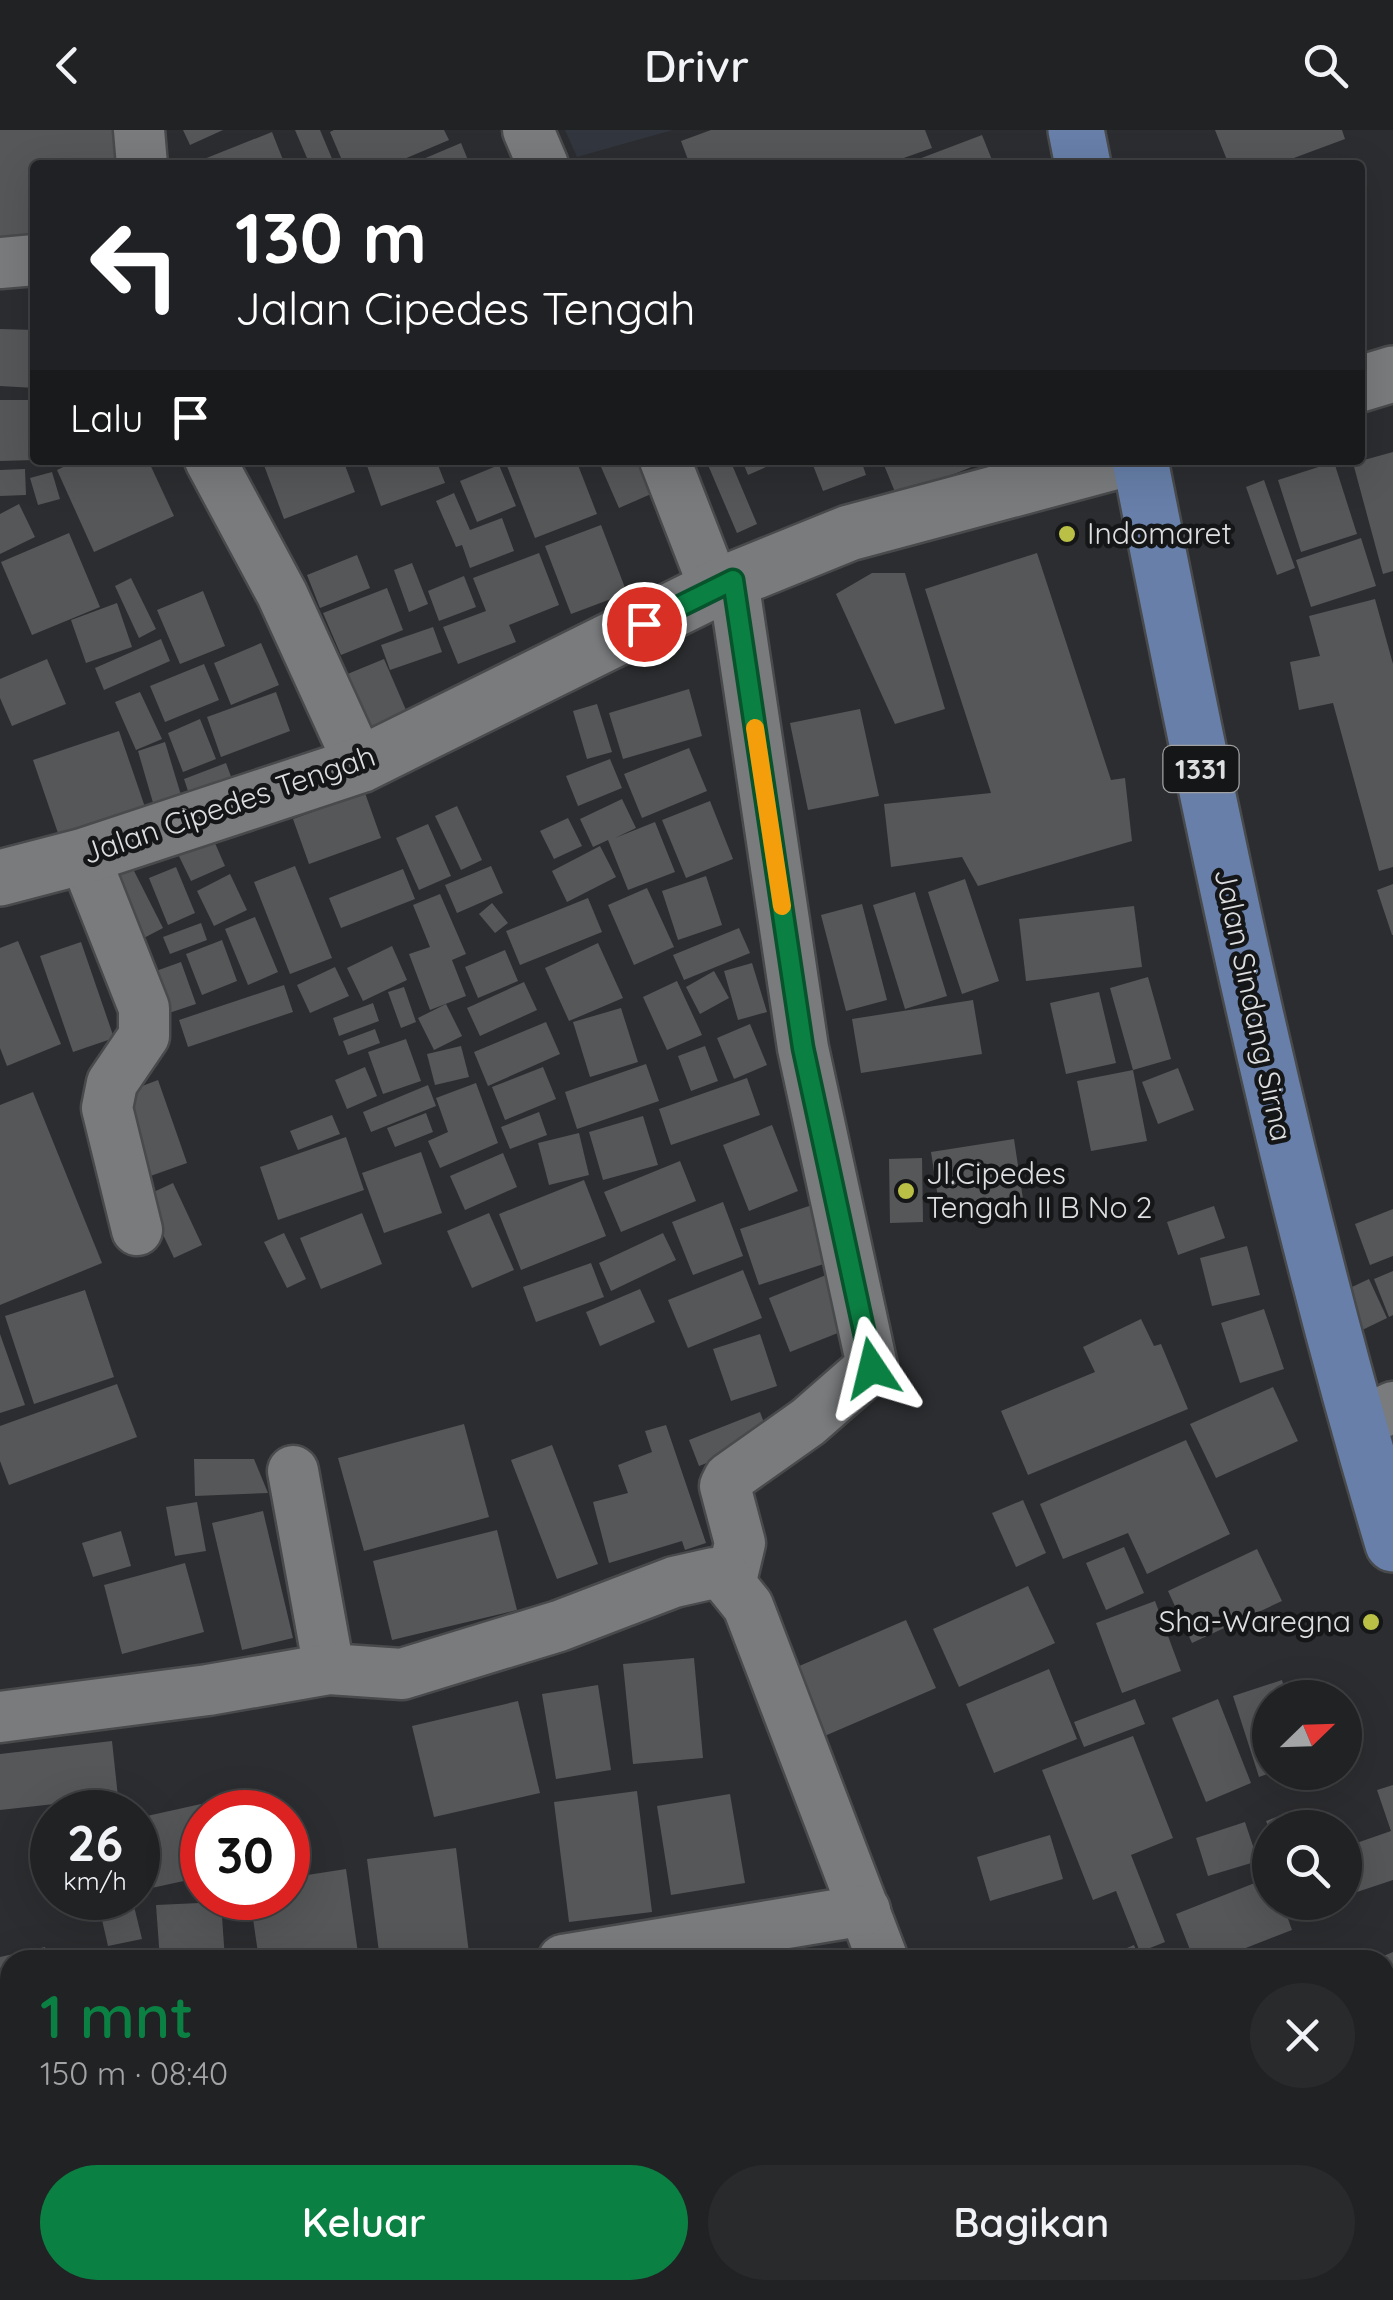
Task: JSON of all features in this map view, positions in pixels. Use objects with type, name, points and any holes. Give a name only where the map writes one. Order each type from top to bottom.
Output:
[{"type":"main road","points":[[1076,130],[1082,160]]},
{"type":"main road","name":"Jalan Sindang Sirna","points":[[1141,465],[1194,738],[1267,1076],[1299,1209],[1375,1416],[1393,1544]]},
{"type":"street","points":[[139,130],[142,160]]},
{"type":"street","points":[[528,130],[540,160]]},
{"type":"street","points":[[0,263],[30,260]]},
{"type":"street","points":[[1365,382],[1393,374]]},
{"type":"street","points":[[213,465],[282,594],[360,766]]},
{"type":"street","points":[[668,465],[734,580],[803,1048],[875,1336],[870,1370],[729,1478],[725,1486],[740,1543],[731,1581]]},
{"type":"street","name":"Jalan Cipedes Tengah","points":[[0,878],[84,856],[360,766],[734,580],[849,533],[1102,465]]},
{"type":"street","points":[[84,856],[144,1008],[144,1036],[112,1084],[107,1108],[137,1230]]},
{"type":"street","points":[[293,1471],[329,1670]]},
{"type":"street","points":[[0,1716],[208,1690],[329,1670],[402,1674],[559,1626],[674,1582],[723,1575],[748,1606],[880,1950]]},
{"type":"street","points":[[623,1950],[865,1910]]},
{"type":"shaded area","points":[[565,130],[673,130],[577,157]]},
{"type":"building","points":[[0,130],[124,130],[125,160],[30,160],[30,238],[0,239]]},
{"type":"building","points":[[183,130],[223,130],[190,145]]},
{"type":"building","points":[[295,130],[320,130],[333,160],[308,160]]},
{"type":"building","points":[[444,130],[449,140],[402,160],[342,160],[330,132]]},
{"type":"building","points":[[711,130],[925,130],[932,148],[898,160],[688,160],[681,141]]},
{"type":"building","points":[[1215,130],[1342,130],[1345,139],[1288,160],[1227,160]]},
{"type":"building","points":[[272,132],[283,160],[202,160]]},
{"type":"building","points":[[982,135],[992,160],[916,160]]},
{"type":"building","points":[[461,143],[468,160],[421,160]]},
{"type":"building","points":[[0,329],[30,330],[30,388],[0,386]]},
{"type":"building","points":[[0,400],[30,400],[30,460],[0,461]]},
{"type":"building","points":[[1393,452],[1393,571],[1383,574],[1354,465],[1365,465],[1365,460]]},
{"type":"building","points":[[68,465],[150,465],[174,516],[94,552],[57,470]]},
{"type":"building","points":[[264,465],[345,465],[355,492],[284,519]]},
{"type":"building","points":[[367,465],[438,465],[445,483],[381,506]]},
{"type":"building","points":[[499,465],[516,506],[477,522],[460,481]]},
{"type":"building","points":[[578,465],[597,514],[535,538],[507,466]]},
{"type":"building","points":[[600,465],[665,465],[674,484],[619,508]]},
{"type":"building","points":[[708,465],[732,465],[757,524],[737,533]]},
{"type":"building","points":[[744,465],[771,465],[748,475]]},
{"type":"building","points":[[813,465],[863,465],[866,475],[823,491]]},
{"type":"building","points":[[884,465],[974,466],[897,497]]},
{"type":"building","points":[[981,465],[1009,465],[983,472]]},
{"type":"building","points":[[1335,465],[1357,534],[1301,552],[1278,480]]},
{"type":"building","points":[[25,469],[26,495],[0,496],[0,470]]},
{"type":"building","points":[[52,472],[60,499],[38,505],[30,478]]},
{"type":"building","points":[[1264,480],[1295,568],[1277,575],[1246,487]]},
{"type":"building","points":[[454,493],[470,530],[502,518],[514,551],[470,568],[462,545],[456,547],[436,501]]},
{"type":"building","points":[[19,504],[35,537],[0,554],[0,514]]},
{"type":"building","points":[[601,525],[627,593],[571,614],[545,546]]},
{"type":"building","points":[[69,533],[100,607],[32,635],[1,562]]},
{"type":"building","points":[[1361,538],[1376,586],[1311,607],[1296,560]]},
{"type":"building","points":[[539,553],[559,605],[509,625],[516,642],[458,664],[443,627],[486,611],[473,578]]},
{"type":"building","points":[[1037,553],[1111,780],[1125,778],[1132,841],[978,886],[962,857],[891,867],[884,804],[991,793],[925,589]]},
{"type":"building","points":[[357,555],[370,588],[320,608],[307,575]]},
{"type":"building","points":[[412,563],[428,604],[409,612],[394,570]]},
{"type":"building","points":[[872,573],[905,573],[945,709],[895,724],[836,594]]},
{"type":"building","points":[[464,576],[476,607],[439,621],[428,591]]},
{"type":"building","points":[[131,578],[156,629],[139,638],[115,586]]},
{"type":"building","points":[[387,588],[403,630],[341,655],[323,613]]},
{"type":"building","points":[[203,591],[225,646],[180,664],[157,610]]},
{"type":"building","points":[[1375,599],[1393,664],[1393,867],[1379,871],[1333,703],[1299,710],[1290,662],[1320,656],[1309,616]]},
{"type":"building","points":[[117,603],[132,647],[86,663],[71,620]]},
{"type":"building","points":[[433,627],[442,652],[390,670],[381,645]]},
{"type":"building","points":[[161,639],[170,661],[104,690],[95,668]]},
{"type":"building","points":[[261,643],[279,685],[231,705],[214,663]]},
{"type":"building","points":[[47,659],[66,704],[12,726],[0,698],[0,679]]},
{"type":"building","points":[[384,659],[409,717],[354,742],[328,682]]},
{"type":"building","points":[[204,664],[219,700],[165,722],[150,686]]},
{"type":"building","points":[[689,689],[702,736],[623,759],[609,713]]},
{"type":"building","points":[[140,692],[162,739],[136,750],[115,702]]},
{"type":"building","points":[[276,692],[290,731],[221,757],[207,717]]},
{"type":"building","points":[[597,704],[612,752],[587,759],[573,711]]},
{"type":"building","points":[[860,709],[879,796],[808,810],[790,723]]},
{"type":"building","points":[[200,719],[216,759],[183,772],[168,733]]},
{"type":"building","points":[[119,731],[146,810],[60,839],[33,760]]},
{"type":"building","points":[[165,742],[184,805],[156,813],[138,751]]},
{"type":"building","points":[[689,748],[707,791],[642,818],[624,774]]},
{"type":"building","points":[[610,759],[622,788],[578,806],[566,776]]},
{"type":"building","points":[[226,763],[236,790],[193,806],[184,779]]},
{"type":"building","points":[[365,793],[381,838],[309,864],[293,819]]},
{"type":"building","points":[[622,799],[636,828],[615,838],[655,822],[675,872],[628,890],[608,840],[593,847],[580,819]]},
{"type":"building","points":[[710,801],[733,859],[686,878],[662,820]]},
{"type":"building","points":[[457,806],[482,860],[461,870],[435,816]]},
{"type":"building","points":[[568,818],[582,846],[554,859],[540,831]]},
{"type":"building","points":[[428,824],[451,876],[419,890],[396,838]]},
{"type":"building","points":[[211,834],[225,866],[191,881],[176,850]]},
{"type":"building","points":[[600,846],[616,877],[567,902],[552,871]]},
{"type":"building","points":[[131,865],[163,928],[140,940],[108,876]]},
{"type":"building","points":[[295,866],[332,958],[290,974],[254,882]]},
{"type":"building","points":[[491,866],[503,893],[457,913],[445,885]]},
{"type":"building","points":[[176,867],[195,913],[168,925],[149,878]]},
{"type":"building","points":[[403,869],[415,899],[341,928],[329,898]]},
{"type":"building","points":[[230,874],[247,910],[214,926],[197,891]]},
{"type":"building","points":[[706,876],[722,925],[678,940],[662,891]]},
{"type":"building","points":[[965,879],[999,981],[962,994],[928,892]]},
{"type":"building","points":[[1393,884],[1393,935],[1392,935],[1377,890]]},
{"type":"building","points":[[647,888],[674,947],[634,965],[608,905]]},
{"type":"building","points":[[915,892],[947,996],[905,1009],[873,905]]},
{"type":"building","points":[[440,894],[466,954],[452,960],[466,996],[430,1010],[409,954],[430,947],[413,905]]},
{"type":"building","points":[[588,898],[602,932],[520,965],[506,931]]},
{"type":"building","points":[[492,903],[508,923],[495,933],[479,914]]},
{"type":"building","points":[[862,904],[887,1000],[846,1011],[821,915]]},
{"type":"building","points":[[1134,906],[1142,967],[1026,981],[1019,919]]},
{"type":"building","points":[[255,917],[278,972],[248,985],[225,929]]},
{"type":"building","points":[[201,923],[207,940],[170,954],[163,937]]},
{"type":"building","points":[[739,928],[750,953],[684,980],[673,955]]},
{"type":"building","points":[[222,940],[237,981],[202,995],[186,954]]},
{"type":"building","points":[[18,941],[61,1044],[7,1066],[0,1048],[0,948]]},
{"type":"building","points":[[81,942],[114,1038],[73,1052],[40,956]]},
{"type":"building","points":[[598,943],[623,998],[569,1021],[545,968]]},
{"type":"building","points":[[392,946],[407,980],[363,1001],[347,968]]},
{"type":"building","points":[[505,950],[518,981],[478,998],[465,967]]},
{"type":"building","points":[[181,962],[196,1004],[157,1017],[142,976]]},
{"type":"building","points":[[752,963],[767,1012],[738,1020],[724,971]]},
{"type":"building","points":[[335,967],[349,996],[310,1013],[297,985]]},
{"type":"building","points":[[714,971],[729,998],[700,1014],[686,987]]},
{"type":"building","points":[[1148,977],[1171,1059],[1133,1070],[1110,988]]},
{"type":"building","points":[[677,981],[702,1035],[667,1050],[643,997]]},
{"type":"building","points":[[524,982],[537,1010],[480,1036],[467,1008]]},
{"type":"building","points":[[284,985],[293,1012],[188,1047],[179,1020]]},
{"type":"building","points":[[404,987],[416,1022],[401,1028],[388,992]]},
{"type":"building","points":[[1099,992],[1116,1063],[1066,1074],[1050,1003]]},
{"type":"building","points":[[973,1000],[982,1054],[861,1073],[852,1019]]},
{"type":"building","points":[[373,1003],[379,1021],[339,1036],[333,1018]]},
{"type":"building","points":[[446,1004],[462,1036],[434,1050],[418,1018]]},
{"type":"building","points":[[621,1008],[638,1062],[590,1077],[573,1022]]},
{"type":"building","points":[[546,1022],[560,1054],[488,1086],[474,1052]]},
{"type":"building","points":[[750,1024],[767,1065],[734,1079],[717,1038]]},
{"type":"building","points":[[375,1029],[380,1043],[348,1055],[343,1041]]},
{"type":"building","points":[[406,1039],[421,1081],[383,1094],[368,1052]]},
{"type":"building","points":[[461,1046],[469,1077],[435,1085],[427,1054]]},
{"type":"building","points":[[705,1046],[718,1081],[691,1091],[678,1056]]},
{"type":"building","points":[[646,1064],[659,1101],[577,1129],[565,1092]]},
{"type":"building","points":[[365,1067],[377,1096],[347,1109],[335,1080]]},
{"type":"building","points":[[543,1067],[556,1099],[505,1120],[492,1087]]},
{"type":"building","points":[[1178,1068],[1194,1110],[1158,1124],[1142,1082]]},
{"type":"building","points":[[1133,1070],[1147,1141],[1091,1151],[1077,1081]]},
{"type":"building","points":[[747,1078],[760,1115],[671,1145],[659,1109]]},
{"type":"building","points":[[158,1080],[187,1163],[142,1179],[113,1097]]},
{"type":"building","points":[[476,1083],[498,1143],[440,1168],[428,1141],[448,1132],[436,1098]]},
{"type":"building","points":[[428,1085],[436,1106],[371,1132],[363,1112]]},
{"type":"building","points":[[33,1092],[102,1263],[0,1305],[0,1105]]},
{"type":"building","points":[[539,1112],[547,1135],[510,1149],[501,1127]]},
{"type":"building","points":[[426,1113],[433,1132],[395,1147],[387,1128]]},
{"type":"building","points":[[332,1115],[340,1134],[298,1150],[290,1131]]},
{"type":"building","points":[[643,1116],[658,1165],[603,1180],[589,1132]]},
{"type":"building","points":[[772,1125],[798,1191],[749,1211],[723,1145]]},
{"type":"building","points":[[579,1133],[589,1175],[549,1185],[538,1143]]},
{"type":"building","points":[[346,1137],[364,1190],[278,1220],[260,1167]]},
{"type":"building","points":[[1014,1139],[1023,1199],[940,1211],[931,1152]]},
{"type":"building","points":[[421,1152],[442,1213],[384,1233],[362,1173]]},
{"type":"building","points":[[503,1153],[517,1187],[465,1210],[450,1176]]},
{"type":"building","name":"Jl.Cipedes Tengah II B No 2","points":[[922,1158],[923,1222],[890,1223],[889,1159]]},
{"type":"building","points":[[680,1161],[696,1201],[621,1232],[604,1192]]},
{"type":"building","points":[[584,1180],[606,1236],[521,1270],[499,1214]]},
{"type":"building","points":[[173,1183],[202,1245],[174,1258],[145,1196]]},
{"type":"building","points":[[723,1202],[743,1256],[693,1275],[672,1222]]},
{"type":"building","points":[[818,1203],[836,1260],[759,1285],[740,1229]]},
{"type":"building","points":[[1214,1206],[1225,1238],[1178,1255],[1167,1222]]},
{"type":"building","points":[[1393,1209],[1393,1256],[1370,1265],[1355,1224]]},
{"type":"building","points":[[362,1213],[382,1264],[321,1289],[300,1238]]},
{"type":"building","points":[[489,1213],[514,1270],[472,1288],[447,1231]]},
{"type":"building","points":[[284,1233],[306,1279],[287,1288],[264,1242]]},
{"type":"building","points":[[663,1233],[676,1260],[611,1291],[599,1263]]},
{"type":"building","points":[[1247,1246],[1260,1295],[1212,1306],[1200,1258]]},
{"type":"building","points":[[591,1263],[604,1297],[536,1322],[523,1287]]},
{"type":"building","points":[[743,1270],[762,1318],[688,1348],[668,1300]]},
{"type":"building","points":[[1393,1271],[1393,1315],[1389,1317],[1374,1279]]},
{"type":"building","points":[[831,1273],[853,1327],[790,1352],[769,1298]]},
{"type":"building","points":[[1369,1279],[1387,1318],[1354,1334],[1335,1295]]},
{"type":"building","points":[[640,1289],[655,1322],[600,1346],[586,1312]]},
{"type":"building","points":[[85,1290],[114,1377],[34,1404],[5,1316]]},
{"type":"building","points":[[1264,1309],[1284,1369],[1240,1383],[1221,1323]]},
{"type":"building","points":[[1141,1319],[1154,1346],[1161,1344],[1188,1409],[1028,1475],[1001,1411],[1095,1372],[1083,1347]]},
{"type":"building","points":[[0,1334],[25,1405],[0,1413]]},
{"type":"building","points":[[760,1334],[777,1386],[731,1401],[713,1349]]},
{"type":"building","points":[[117,1384],[137,1437],[9,1485],[0,1461],[0,1426]]},
{"type":"building","points":[[1273,1387],[1298,1441],[1216,1478],[1190,1424]]},
{"type":"building","points":[[760,1412],[770,1439],[699,1466],[689,1440]]},
{"type":"building","points":[[464,1424],[489,1517],[364,1551],[338,1458]]},
{"type":"building","points":[[666,1425],[706,1543],[685,1550],[682,1541],[609,1563],[593,1502],[628,1493],[618,1465],[652,1452],[645,1431]]},
{"type":"building","points":[[1186,1440],[1230,1534],[1147,1574],[1128,1533],[1063,1559],[1040,1504]]},
{"type":"building","points":[[552,1445],[598,1564],[557,1579],[511,1460]]},
{"type":"building","points":[[194,1459],[254,1459],[268,1493],[195,1496]]},
{"type":"building","points":[[1023,1500],[1046,1553],[1016,1567],[992,1513]]},
{"type":"building","points":[[197,1502],[206,1551],[175,1556],[166,1507]]},
{"type":"building","points":[[263,1511],[293,1638],[242,1650],[212,1523]]},
{"type":"building","points":[[497,1530],[517,1610],[392,1640],[373,1561]]},
{"type":"building","points":[[121,1531],[131,1566],[93,1577],[82,1543]]},
{"type":"building","points":[[1124,1547],[1144,1593],[1106,1610],[1086,1563]]},
{"type":"building","points":[[1257,1549],[1282,1601],[1192,1643],[1168,1591]]},
{"type":"building","points":[[185,1563],[204,1632],[122,1654],[104,1585]]},
{"type":"building","points":[[1028,1586],[1055,1643],[959,1687],[933,1629]]},
{"type":"building","points":[[1155,1601],[1181,1671],[1122,1693],[1096,1623]]},
{"type":"building","points":[[906,1620],[936,1688],[813,1741],[783,1673]]},
{"type":"building","points":[[694,1658],[703,1758],[633,1764],[623,1664]]},
{"type":"building","points":[[1049,1669],[1077,1739],[994,1773],[966,1704]]},
{"type":"building","points":[[598,1685],[611,1770],[556,1779],[542,1694]]},
{"type":"building","points":[[1252,1690],[1252,1755],[1233,1696]]},
{"type":"building","points":[[1135,1699],[1145,1724],[1084,1747],[1074,1722]]},
{"type":"building","points":[[1218,1699],[1251,1783],[1206,1802],[1172,1718]]},
{"type":"building","points":[[518,1701],[540,1793],[434,1817],[412,1726]]},
{"type":"building","points":[[1133,1736],[1173,1838],[1131,1855],[1165,1942],[1139,1950],[1116,1891],[1093,1900],[1042,1770]]},
{"type":"building","points":[[112,1741],[117,1790],[30,1790],[30,1807],[0,1810],[0,1754]]},
{"type":"building","points":[[1393,1785],[1393,1880],[1362,1890],[1362,1841],[1391,1831],[1377,1790]]},
{"type":"building","points":[[637,1791],[652,1912],[569,1922],[554,1802]]},
{"type":"building","points":[[730,1794],[745,1883],[671,1895],[657,1806]]},
{"type":"building","points":[[180,1809],[180,1882],[160,1886],[160,1813]]},
{"type":"building","points":[[1245,1822],[1252,1843],[1252,1863],[1208,1876],[1196,1838]]},
{"type":"building","points":[[1050,1835],[1063,1879],[990,1901],[977,1857]]},
{"type":"building","points":[[456,1848],[469,1950],[379,1950],[367,1859]]},
{"type":"building","points":[[346,1869],[358,1950],[258,1950],[253,1920],[310,1920],[310,1875]]},
{"type":"building","points":[[1252,1884],[1252,1920],[1288,1920],[1292,1930],[1241,1950],[1190,1950],[1176,1914]]},
{"type":"building","points":[[180,1904],[180,1920],[222,1920],[224,1950],[159,1950],[160,1905]]},
{"type":"building","points":[[102,1920],[137,1920],[142,1939],[108,1946]]},
{"type":"slow traffic","points":[[755,728],[782,906]]},
{"type":"place","name":"Indomaret","points":[[1067,534]]},
{"type":"place","name":"Jl.Cipedes Tengah II B No 2","points":[[906,1191]]},
{"type":"place","name":"Sha-Waregna","points":[[1371,1622]]},
{"type":"route","points":[[644,624],[733,580],[803,1048],[872,1368]]}]
